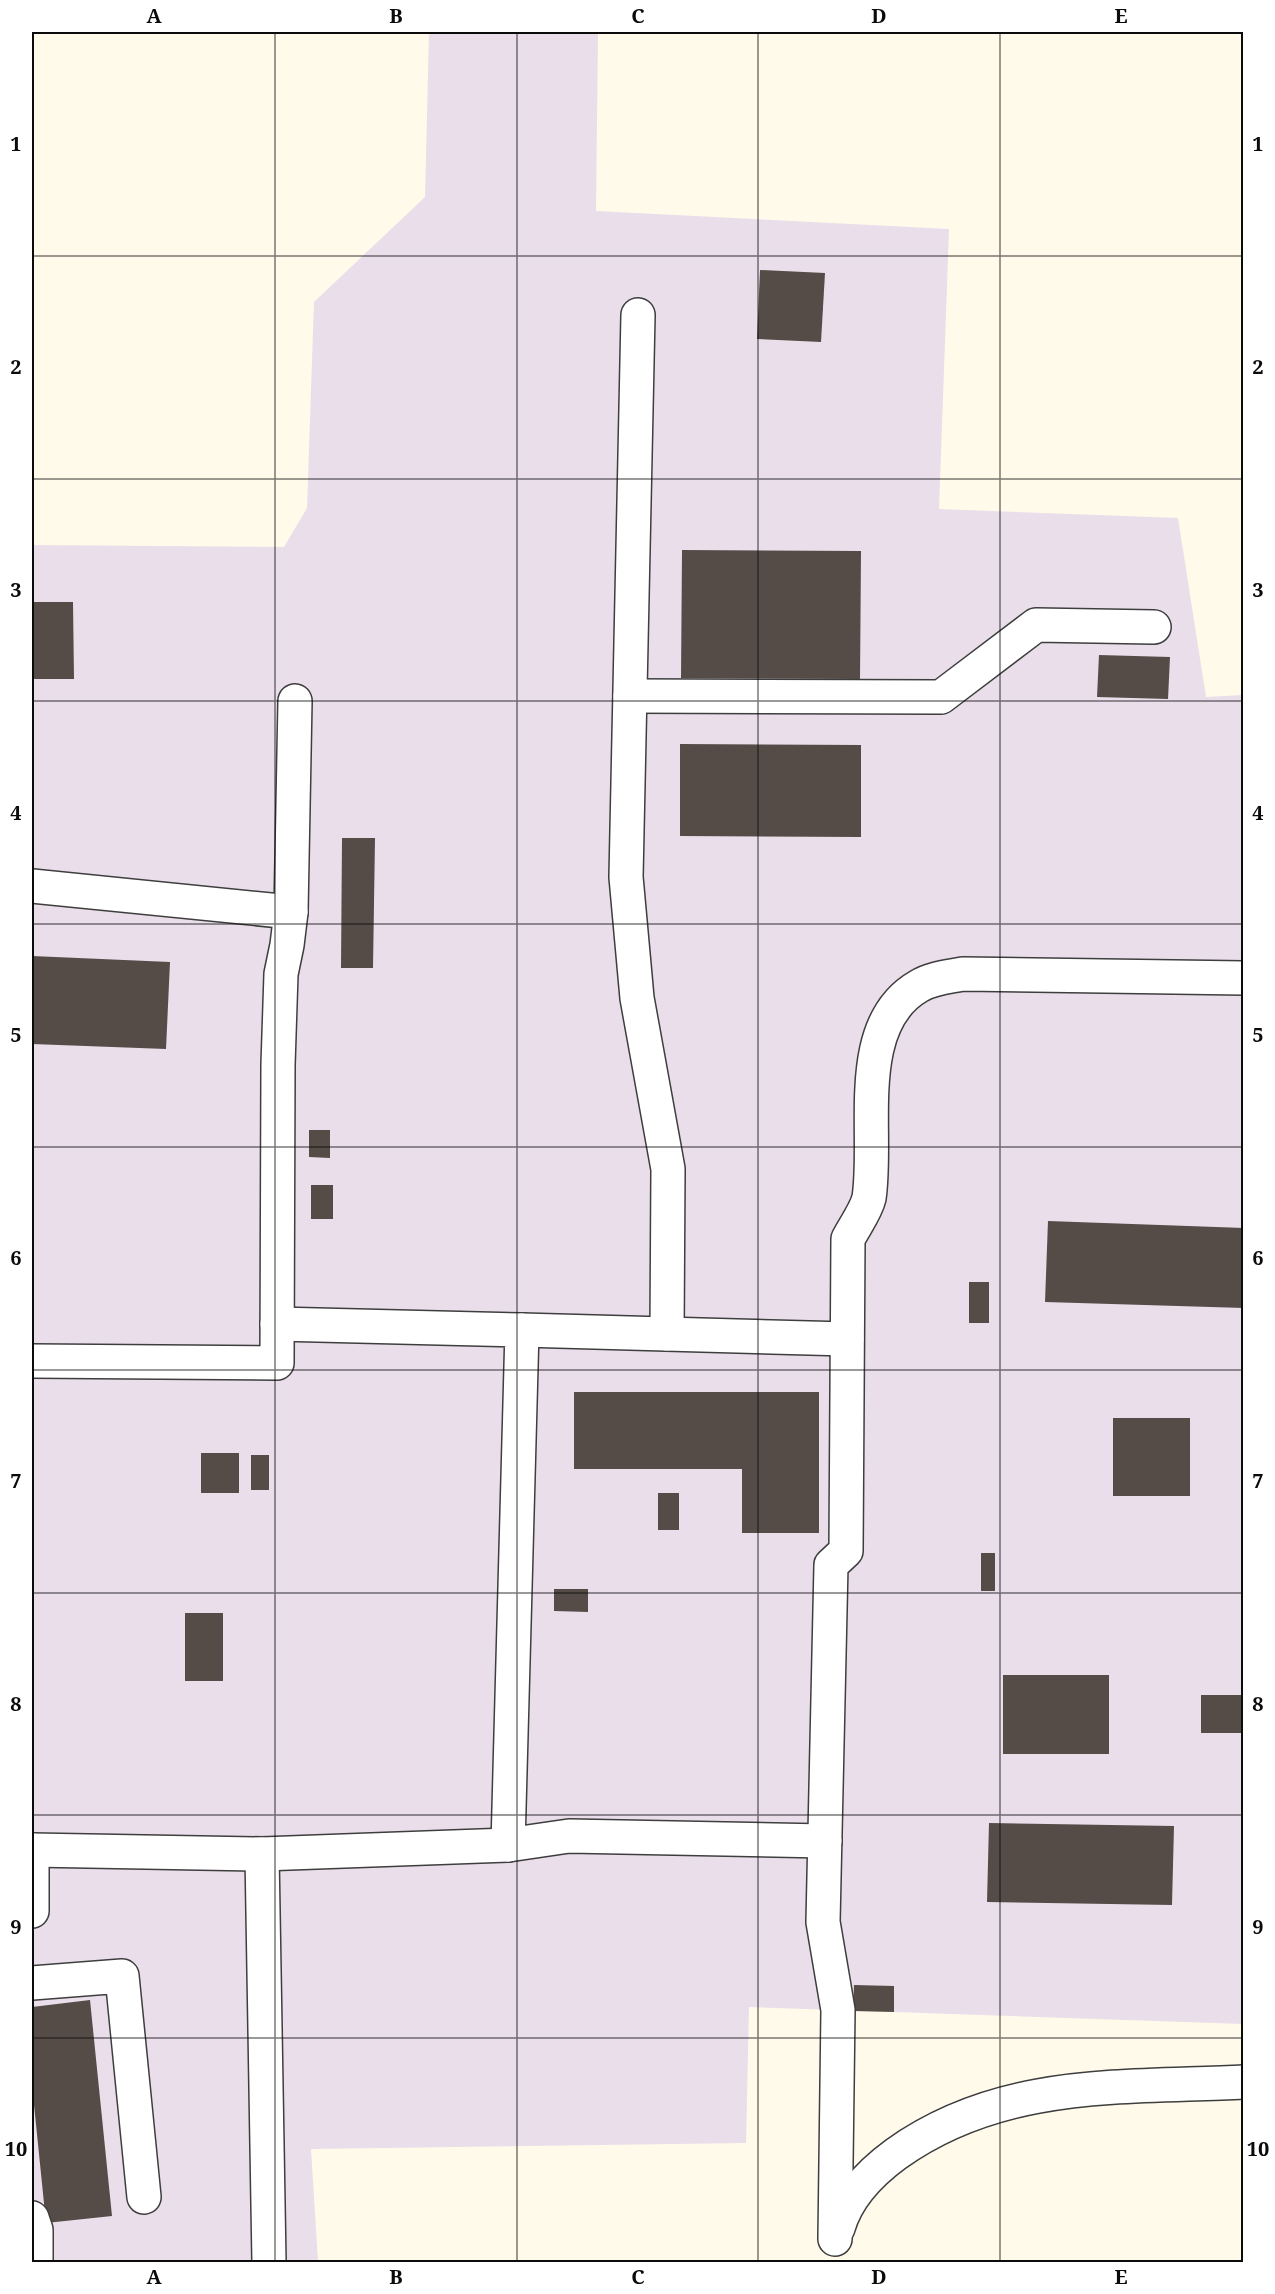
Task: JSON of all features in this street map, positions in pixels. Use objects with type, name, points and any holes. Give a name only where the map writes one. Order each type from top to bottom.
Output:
[{"type":"lane","points":[[638,315],[626,877],[637,998],[668,1170],[667,1334]]},
{"type":"lane","points":[[630,696],[941,697],[1036,625],[1154,627]]},
{"type":"lane","points":[[32,1361],[277,1363],[279,1020],[281,974],[291,912],[295,701]]},
{"type":"lane","points":[[32,886],[291,912]]},
{"type":"lane","points":[[1244,978],[963,974],[920,985],[902,997],[890,1011],[881,1031],[874,1067],[868,1200],[848,1239],[846,1551],[831,1565],[823,1922],[838,2010],[848,2235],[843,2212],[858,2188],[879,2167],[938,2128],[975,2111],[1013,2099],[1062,2092],[1244,2082]]},
{"type":"lane","points":[[277,1324],[847,1339]]},
{"type":"lane","points":[[508,1845],[522,1330]]},
{"type":"lane","points":[[32,1911],[32,1850],[262,1854],[508,1845],[568,1836],[825,1841]]},
{"type":"lane","points":[[262,1854],[268,2262]]},
{"type":"lane","points":[[32,1983],[122,1976],[144,2197]]},
{"type":"lane","points":[[32,2218],[36,2230],[36,2262]]},
{"type":"shaded area","points":[[429,32],[598,32],[596,211],[949,229],[939,509],[1178,518],[1206,697],[1243,695],[1243,2024],[749,2007],[746,2143],[311,2149],[318,2262],[32,2262],[32,545],[284,547],[307,508],[314,302],[425,197]]},
{"type":"building","points":[[760,270],[825,273],[821,342],[757,339]]},
{"type":"building","points":[[682,550],[861,551],[860,679],[681,678]]},
{"type":"building","points":[[32,602],[73,602],[74,679],[32,679]]},
{"type":"building","points":[[1099,655],[1170,657],[1168,699],[1097,697]]},
{"type":"building","points":[[680,744],[861,745],[861,837],[680,836]]},
{"type":"building","points":[[342,838],[375,838],[373,968],[341,968]]},
{"type":"building","points":[[32,956],[170,962],[166,1049],[32,1044]]},
{"type":"building","points":[[309,1130],[330,1130],[330,1158],[309,1157]]},
{"type":"building","points":[[311,1185],[333,1185],[333,1219],[311,1219]]},
{"type":"building","points":[[1048,1221],[1244,1228],[1244,1308],[1045,1302]]},
{"type":"building","points":[[969,1282],[989,1282],[989,1323],[969,1323]]},
{"type":"building","points":[[574,1392],[819,1392],[819,1533],[742,1533],[742,1469],[574,1469]]},
{"type":"building","points":[[1113,1418],[1190,1418],[1190,1496],[1113,1496]]},
{"type":"building","points":[[201,1453],[239,1453],[239,1493],[201,1493]]},
{"type":"building","points":[[251,1455],[269,1455],[269,1490],[251,1490]]},
{"type":"building","points":[[658,1493],[679,1493],[679,1530],[658,1530]]},
{"type":"building","points":[[981,1553],[995,1553],[995,1591],[981,1591]]},
{"type":"building","points":[[554,1589],[588,1589],[588,1612],[554,1611]]},
{"type":"building","points":[[185,1613],[223,1613],[223,1681],[185,1681]]},
{"type":"building","points":[[1003,1675],[1109,1675],[1109,1754],[1003,1754]]},
{"type":"building","points":[[1201,1695],[1244,1695],[1244,1733],[1201,1733]]},
{"type":"building","points":[[989,1823],[1174,1826],[1172,1905],[987,1902]]},
{"type":"building","points":[[854,1985],[894,1986],[894,2012],[853,2011]]},
{"type":"building","points":[[90,2000],[112,2216],[46,2223],[32,2085],[32,2007]]}]
